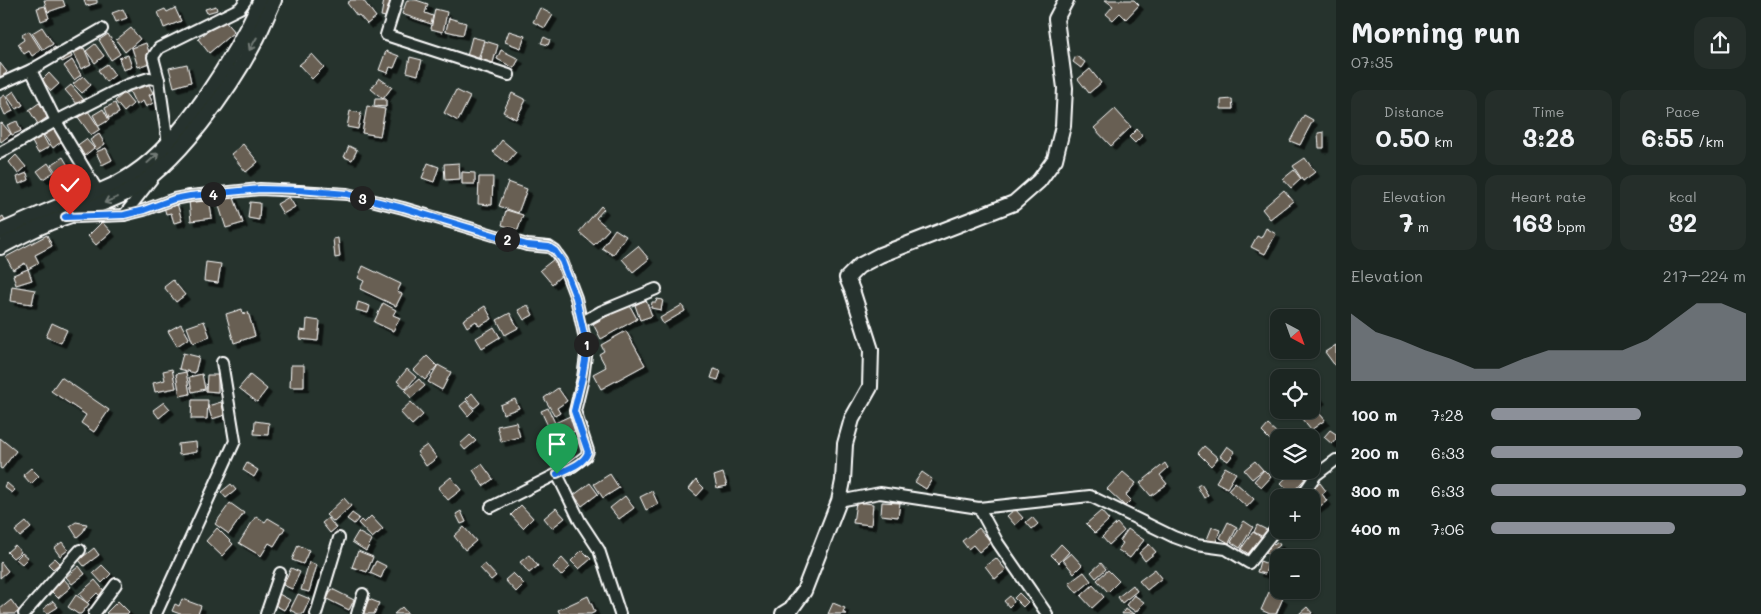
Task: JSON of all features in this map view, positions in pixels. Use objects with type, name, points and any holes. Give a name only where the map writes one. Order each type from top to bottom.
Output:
[{"type":"main road","points":[[0,246],[24,228],[132,175],[154,158],[180,131],[232,57],[261,0]]},
{"type":"main road","points":[[0,232],[65,217],[126,193],[152,175],[172,158],[218,99],[257,38],[274,0]]},
{"type":"main road","points":[[783,614],[792,609],[804,591],[839,501],[844,481],[845,444],[852,419],[870,387],[871,350],[852,290],[846,278],[859,266],[880,255],[1014,203],[1039,182],[1055,159],[1063,126],[1065,88],[1056,19],[1066,0]]},
{"type":"street","points":[[168,144],[154,57],[160,48],[240,8],[246,0]]},
{"type":"street","points":[[398,0],[386,35],[509,75]]},
{"type":"street","points":[[0,84],[31,70],[102,29]]},
{"type":"street","points":[[31,70],[56,121],[98,191]]},
{"type":"street","points":[[0,153],[56,121],[127,85],[149,78],[159,80]]},
{"type":"street","points":[[124,215],[150,182],[152,175]]},
{"type":"street","points":[[65,217],[124,215],[174,199],[260,189],[347,194],[403,208],[527,245],[549,247],[555,251],[562,261],[576,298],[587,348],[574,411],[588,452],[581,461],[492,507]]},
{"type":"street","points":[[582,322],[600,312],[656,289]]},
{"type":"street","points":[[156,614],[235,440],[222,362]]},
{"type":"street","points":[[1306,489],[1316,475],[1336,460]]},
{"type":"street","points":[[557,474],[580,521],[599,550],[620,614]]},
{"type":"street","points":[[839,501],[880,493],[979,508],[1090,496],[1174,537],[1196,545],[1226,549],[1249,563],[1270,536]]},
{"type":"street","points":[[979,508],[998,543],[1047,614]]},
{"type":"street","points":[[316,614],[338,538]]},
{"type":"street","points":[[24,614],[80,550]]},
{"type":"street","points":[[266,614],[280,573]]},
{"type":"street","points":[[94,614],[116,584]]},
{"type":"street","points":[[357,614],[363,594]]},
{"type":"building","points":[[44,0],[63,0],[65,6],[48,12]]},
{"type":"building","points":[[84,0],[97,0],[97,3],[86,6]]},
{"type":"building","points":[[351,0],[363,0],[376,17],[367,24],[359,15],[357,16],[347,3]]},
{"type":"building","points":[[384,0],[393,2],[390,18],[381,16]]},
{"type":"building","points":[[407,0],[416,0],[428,4],[425,13],[433,16],[431,24],[402,14]]},
{"type":"building","points":[[1105,0],[1134,0],[1139,5],[1126,19],[1120,13],[1113,20],[1106,14],[1113,6]]},
{"type":"building","points":[[45,6],[49,18],[41,21],[37,8]]},
{"type":"building","points":[[216,6],[217,10],[207,13],[205,9]]},
{"type":"building","points":[[175,8],[181,21],[164,28],[158,12],[165,9],[167,12]]},
{"type":"building","points":[[540,8],[553,15],[545,28],[533,22]]},
{"type":"building","points":[[123,9],[127,18],[116,22],[112,13]]},
{"type":"building","points":[[435,9],[447,12],[443,32],[431,29]]},
{"type":"building","points":[[449,18],[466,23],[463,35],[446,31]]},
{"type":"building","points":[[223,19],[234,32],[209,53],[198,39]]},
{"type":"building","points":[[42,27],[53,44],[43,50],[32,33]]},
{"type":"building","points":[[131,28],[140,39],[125,52],[116,40]]},
{"type":"building","points":[[29,31],[41,50],[32,56],[29,51],[24,54],[18,44],[24,40],[22,35]]},
{"type":"building","points":[[509,31],[525,36],[521,48],[505,42]]},
{"type":"building","points":[[108,34],[120,54],[111,60],[99,40]]},
{"type":"building","points":[[472,37],[484,40],[476,67],[465,64]]},
{"type":"building","points":[[544,37],[550,40],[548,45],[541,43]]},
{"type":"building","points":[[485,41],[498,45],[492,66],[479,62]]},
{"type":"building","points":[[146,43],[152,62],[138,67],[132,48]]},
{"type":"building","points":[[95,44],[104,56],[95,63],[86,51]]},
{"type":"building","points":[[55,47],[58,52],[49,57],[46,53]]},
{"type":"building","points":[[84,48],[91,64],[81,69],[73,53]]},
{"type":"building","points":[[501,50],[519,59],[514,68],[497,59]]},
{"type":"building","points":[[69,51],[72,57],[62,62],[59,56]]},
{"type":"building","points":[[386,51],[399,56],[394,68],[390,67],[388,73],[379,70]]},
{"type":"building","points":[[312,54],[324,67],[312,79],[299,65]]},
{"type":"building","points":[[128,55],[132,67],[123,70],[119,58]]},
{"type":"building","points":[[1076,56],[1085,62],[1081,68],[1073,62]]},
{"type":"building","points":[[410,57],[422,60],[418,75],[407,72]]},
{"type":"building","points":[[72,60],[81,75],[74,80],[64,66]]},
{"type":"building","points":[[0,63],[7,72],[0,78]]},
{"type":"building","points":[[107,64],[115,75],[106,82],[98,70]]},
{"type":"building","points":[[187,64],[191,82],[174,87],[169,68]]},
{"type":"building","points":[[1090,69],[1101,83],[1089,93],[1078,79]]},
{"type":"building","points":[[49,73],[59,84],[51,91],[42,80]]},
{"type":"building","points":[[83,76],[91,85],[82,93],[73,84]]},
{"type":"building","points":[[379,78],[392,87],[383,99],[371,89]]},
{"type":"building","points":[[147,81],[153,93],[149,95],[153,103],[146,107],[143,101],[136,105],[129,90]]},
{"type":"building","points":[[71,85],[84,100],[78,105],[65,90]]},
{"type":"building","points":[[456,90],[470,97],[458,121],[444,113]]},
{"type":"building","points":[[14,91],[23,105],[16,109],[7,96]]},
{"type":"building","points":[[124,93],[133,104],[124,112],[115,101]]},
{"type":"building","points":[[512,93],[526,100],[516,119],[503,112]]},
{"type":"building","points":[[5,95],[13,111],[5,115],[0,104],[0,98]]},
{"type":"building","points":[[375,99],[386,99],[386,107],[374,106]]},
{"type":"building","points":[[1232,99],[1233,109],[1221,109],[1221,100]]},
{"type":"building","points":[[39,103],[49,116],[38,124],[29,110]]},
{"type":"building","points":[[115,103],[119,113],[109,118],[105,108]]},
{"type":"building","points":[[367,106],[385,109],[380,136],[362,133]]},
{"type":"building","points":[[103,109],[109,120],[99,126],[93,115]]},
{"type":"building","points":[[1115,109],[1131,127],[1111,146],[1094,128]]},
{"type":"building","points":[[88,111],[100,129],[91,135],[78,117]]},
{"type":"building","points":[[350,111],[361,113],[358,129],[347,127]]},
{"type":"building","points":[[1304,115],[1313,120],[1300,145],[1290,141]]},
{"type":"building","points":[[17,121],[21,131],[12,135],[7,125]]},
{"type":"building","points":[[2,123],[11,134],[1,142],[0,124]]},
{"type":"building","points":[[53,128],[62,141],[53,148],[43,134]]},
{"type":"building","points":[[1137,129],[1142,136],[1135,143],[1129,137]]},
{"type":"building","points":[[1324,132],[1324,148],[1319,148],[1318,133]]},
{"type":"building","points":[[99,134],[105,144],[96,150],[90,140]]},
{"type":"building","points":[[43,136],[49,147],[38,153],[32,142]]},
{"type":"building","points":[[86,139],[94,148],[83,157],[75,147]]},
{"type":"building","points":[[502,140],[516,152],[507,163],[493,152]]},
{"type":"building","points":[[243,144],[258,162],[246,172],[231,154]]},
{"type":"building","points":[[349,146],[357,150],[352,160],[344,157]]},
{"type":"building","points":[[106,148],[112,160],[102,165],[96,152]]},
{"type":"building","points":[[16,155],[26,167],[18,174],[9,162]]},
{"type":"building","points":[[63,157],[70,169],[59,176],[51,165]]},
{"type":"building","points":[[1305,158],[1315,172],[1303,181],[1293,166]]},
{"type":"building","points":[[48,163],[54,172],[43,179],[37,171]]},
{"type":"building","points":[[428,163],[439,167],[434,182],[422,178]]},
{"type":"building","points":[[459,163],[460,179],[445,180],[444,164]]},
{"type":"building","points":[[77,168],[81,175],[70,180],[67,173]]},
{"type":"building","points":[[1294,170],[1301,179],[1291,188],[1283,179]]},
{"type":"building","points":[[462,172],[475,173],[475,184],[462,184]]},
{"type":"building","points":[[27,173],[29,180],[19,184],[17,177]]},
{"type":"building","points":[[479,177],[493,177],[492,205],[478,204]]},
{"type":"building","points":[[508,182],[527,189],[518,213],[499,206]]},
{"type":"building","points":[[1284,190],[1293,201],[1270,219],[1262,209]]},
{"type":"building","points":[[233,195],[243,223],[226,228],[217,200]]},
{"type":"building","points":[[289,197],[295,207],[283,214],[277,204]]},
{"type":"building","points":[[209,198],[212,218],[191,221],[189,201]]},
{"type":"building","points":[[250,202],[260,203],[259,220],[248,218]]},
{"type":"building","points":[[177,203],[182,221],[174,223],[171,213],[166,214],[164,207]]},
{"type":"building","points":[[601,206],[604,209],[596,218],[609,229],[594,245],[579,232]]},
{"type":"building","points":[[506,210],[523,215],[518,230],[502,225]]},
{"type":"building","points":[[3,216],[6,222],[0,226],[0,218]]},
{"type":"building","points":[[102,222],[111,232],[96,245],[88,236]]},
{"type":"building","points":[[1266,228],[1276,234],[1265,254],[1251,247],[1257,236],[1261,238]]},
{"type":"building","points":[[615,229],[626,236],[613,255],[602,248]]},
{"type":"building","points":[[47,235],[52,246],[35,255],[39,263],[28,269],[25,263],[13,270],[6,257]]},
{"type":"building","points":[[338,238],[340,257],[335,258],[333,239]]},
{"type":"building","points":[[638,246],[649,259],[633,272],[622,259]]},
{"type":"building","points":[[554,259],[565,272],[552,284],[540,270]]},
{"type":"building","points":[[206,262],[221,264],[218,283],[204,281]]},
{"type":"building","points":[[363,266],[401,284],[397,292],[402,294],[396,306],[360,289],[364,281],[358,278]]},
{"type":"building","points":[[28,269],[32,280],[16,285],[13,275]]},
{"type":"building","points":[[173,280],[185,295],[176,302],[164,287]]},
{"type":"building","points":[[12,286],[35,290],[32,304],[10,301]]},
{"type":"building","points":[[657,299],[663,300],[661,310],[651,308],[652,302],[656,302]]},
{"type":"building","points":[[646,300],[652,316],[640,320],[635,305]]},
{"type":"building","points":[[358,302],[370,306],[368,313],[356,310]]},
{"type":"building","points":[[383,303],[396,310],[393,315],[400,318],[393,331],[374,322]]},
{"type":"building","points":[[629,304],[637,319],[601,339],[593,324]]},
{"type":"building","points":[[528,305],[533,315],[524,320],[518,310]]},
{"type":"building","points":[[682,305],[685,311],[663,324],[660,318]]},
{"type":"building","points":[[485,306],[492,319],[479,326],[476,321],[467,327],[463,320]]},
{"type":"building","points":[[242,309],[243,314],[248,312],[255,336],[234,343],[226,314]]},
{"type":"building","points":[[510,313],[518,328],[505,335],[497,320]]},
{"type":"building","points":[[307,319],[320,321],[318,341],[300,339],[301,330],[306,331]]},
{"type":"building","points":[[204,321],[210,337],[193,343],[187,327]]},
{"type":"building","points":[[52,323],[67,330],[61,343],[46,337]]},
{"type":"building","points":[[181,324],[189,338],[177,346],[168,331]]},
{"type":"building","points":[[494,327],[500,337],[482,348],[476,338]]},
{"type":"building","points":[[626,331],[645,365],[601,389],[593,374],[606,367],[599,354],[604,351],[601,345]]},
{"type":"building","points":[[1336,345],[1336,367],[1325,352]]},
{"type":"building","points":[[183,353],[199,357],[195,373],[179,369]]},
{"type":"building","points":[[427,356],[437,366],[425,380],[414,370]]},
{"type":"building","points":[[291,365],[304,365],[304,387],[290,387]]},
{"type":"building","points":[[438,365],[451,372],[442,390],[428,382]]},
{"type":"building","points":[[172,369],[176,388],[155,392],[153,383],[165,380],[163,371]]},
{"type":"building","points":[[407,369],[416,377],[406,389],[397,381]]},
{"type":"building","points":[[714,369],[721,371],[718,380],[711,378]]},
{"type":"building","points":[[186,372],[190,394],[180,396],[176,374]]},
{"type":"building","points":[[202,374],[205,389],[192,392],[189,377]]},
{"type":"building","points":[[207,375],[218,375],[218,392],[206,391]]},
{"type":"building","points":[[250,375],[267,389],[257,402],[239,388]]},
{"type":"building","points":[[61,377],[109,410],[94,432],[81,423],[86,415],[51,391]]},
{"type":"building","points":[[419,379],[425,386],[411,398],[405,391]]},
{"type":"building","points":[[558,388],[567,401],[557,408],[560,413],[555,416],[544,398]]},
{"type":"building","points":[[472,393],[480,403],[474,408],[466,399]]},
{"type":"building","points":[[515,399],[519,408],[503,414],[500,405]]},
{"type":"building","points":[[192,400],[208,400],[207,419],[191,419]]},
{"type":"building","points":[[466,401],[474,410],[468,416],[460,406]]},
{"type":"building","points":[[164,402],[170,409],[159,418],[153,410]]},
{"type":"building","points":[[221,402],[225,415],[212,419],[208,406]]},
{"type":"building","points":[[411,402],[423,415],[412,425],[400,412]]},
{"type":"building","points":[[548,408],[555,423],[570,416],[577,430],[555,441],[541,411]]},
{"type":"building","points":[[1320,414],[1325,420],[1310,429],[1302,419],[1320,419]]},
{"type":"building","points":[[255,421],[269,423],[268,435],[254,434]]},
{"type":"building","points":[[516,422],[520,437],[501,442],[497,426]]},
{"type":"building","points":[[1268,425],[1272,429],[1270,429],[1270,440],[1262,432]]},
{"type":"building","points":[[1330,430],[1336,434],[1336,439],[1332,444],[1324,437]]},
{"type":"building","points":[[470,435],[476,441],[465,450],[460,444]]},
{"type":"building","points":[[0,438],[16,451],[2,469],[0,468]]},
{"type":"building","points":[[196,442],[197,452],[179,455],[178,444]]},
{"type":"building","points":[[427,445],[437,458],[426,466],[417,452]]},
{"type":"building","points":[[1204,446],[1218,458],[1211,466],[1198,453]]},
{"type":"building","points":[[1227,446],[1235,452],[1228,461],[1220,456]]},
{"type":"building","points":[[1255,461],[1263,470],[1252,479],[1244,470]]},
{"type":"building","points":[[247,463],[258,470],[254,477],[243,470]]},
{"type":"building","points":[[1165,463],[1168,468],[1160,475],[1167,484],[1151,496],[1140,483]]},
{"type":"building","points":[[482,464],[493,479],[483,486],[473,470]]},
{"type":"building","points":[[1225,467],[1236,473],[1227,488],[1216,482]]},
{"type":"building","points":[[31,468],[39,476],[31,484],[23,475]]},
{"type":"building","points":[[1264,470],[1270,476],[1262,487],[1254,481]]},
{"type":"building","points":[[922,472],[932,479],[926,489],[915,482]]},
{"type":"building","points":[[1123,472],[1136,483],[1126,495],[1131,500],[1125,506],[1107,489]]},
{"type":"building","points":[[723,473],[727,486],[717,488],[714,476]]},
{"type":"building","points":[[610,474],[619,488],[603,498],[594,484]]},
{"type":"building","points":[[451,477],[461,490],[448,500],[438,488]]},
{"type":"building","points":[[1285,479],[1305,479],[1296,489],[1288,489],[1281,483]]},
{"type":"building","points":[[696,480],[704,488],[697,496],[689,489]]},
{"type":"building","points":[[1235,482],[1254,499],[1247,507],[1228,490]]},
{"type":"building","points":[[7,483],[15,490],[12,493],[4,487]]},
{"type":"building","points":[[590,483],[598,494],[582,506],[574,495]]},
{"type":"building","points":[[1320,483],[1326,491],[1322,494],[1327,501],[1320,506],[1320,489],[1312,489]]},
{"type":"building","points":[[231,484],[236,490],[226,498],[221,492]]},
{"type":"building","points":[[1201,484],[1208,495],[1204,498],[1197,486]]},
{"type":"building","points":[[652,491],[658,504],[646,510],[640,497]]},
{"type":"building","points":[[625,496],[634,508],[619,519],[610,508]]},
{"type":"building","points":[[344,498],[351,506],[334,522],[326,515]]},
{"type":"building","points":[[856,502],[873,504],[871,525],[853,523]]},
{"type":"building","points":[[882,502],[900,503],[898,517],[881,515]]},
{"type":"building","points":[[230,503],[244,513],[229,534],[215,524]]},
{"type":"building","points":[[521,505],[533,518],[523,528],[511,515]]},
{"type":"building","points":[[556,508],[565,518],[552,528],[544,518]]},
{"type":"building","points":[[1015,509],[1023,518],[1015,525],[1007,516]]},
{"type":"building","points":[[461,511],[466,522],[461,524],[456,514]]},
{"type":"building","points":[[1101,511],[1109,520],[1095,533],[1086,524]]},
{"type":"building","points":[[352,513],[359,518],[354,524],[347,519]]},
{"type":"building","points":[[256,516],[265,522],[268,518],[285,528],[274,546],[269,543],[261,556],[239,543]]},
{"type":"building","points":[[371,516],[383,529],[372,538],[358,523],[361,520],[364,523]]},
{"type":"building","points":[[1032,517],[1038,524],[1032,529],[1026,522]]},
{"type":"building","points":[[328,518],[336,528],[330,533],[322,523]]},
{"type":"building","points":[[1244,521],[1253,527],[1240,548],[1231,542]]},
{"type":"building","points":[[26,522],[31,528],[20,537],[15,531]]},
{"type":"building","points":[[76,522],[87,524],[83,532],[77,537],[70,526]]},
{"type":"building","points":[[1228,522],[1237,527],[1229,543],[1220,538]]},
{"type":"building","points":[[1117,523],[1124,531],[1109,545],[1102,537]]},
{"type":"building","points":[[1257,525],[1267,530],[1263,537],[1254,532]]},
{"type":"building","points":[[464,527],[476,541],[465,550],[454,536]]},
{"type":"building","points":[[1212,527],[1220,530],[1215,545],[1206,542]]},
{"type":"building","points":[[217,528],[233,544],[222,556],[206,541]]},
{"type":"building","points":[[979,528],[991,542],[979,552],[973,545],[968,549],[962,541]]},
{"type":"building","points":[[1128,529],[1144,540],[1130,558],[1118,550],[1123,543],[1120,541]]},
{"type":"building","points":[[358,532],[372,540],[366,551],[352,542]]},
{"type":"building","points":[[1253,532],[1264,539],[1252,556],[1241,549]]},
{"type":"building","points":[[1271,541],[1274,545],[1278,542],[1280,545],[1275,549],[1270,549],[1268,555],[1262,548]]},
{"type":"building","points":[[62,542],[68,550],[60,556],[54,548]]},
{"type":"building","points":[[1061,544],[1069,552],[1059,563],[1051,555]]},
{"type":"building","points":[[1149,544],[1156,552],[1145,561],[1139,553]]},
{"type":"building","points":[[15,545],[21,552],[13,558],[7,552]]},
{"type":"building","points":[[298,545],[309,550],[303,564],[292,560]]},
{"type":"building","points":[[94,548],[99,555],[84,566],[79,560]]},
{"type":"building","points":[[582,550],[591,559],[579,569],[571,561]]},
{"type":"building","points":[[358,551],[373,557],[367,572],[352,567]]},
{"type":"building","points":[[22,553],[28,558],[22,564],[16,559]]},
{"type":"building","points":[[1071,553],[1082,565],[1074,573],[1063,560]]},
{"type":"building","points":[[529,555],[538,566],[529,573],[520,562]]},
{"type":"building","points":[[55,558],[60,563],[53,569],[48,564]]},
{"type":"building","points":[[562,558],[570,567],[561,576],[553,567]]},
{"type":"building","points":[[996,558],[1006,570],[995,579],[985,566]]},
{"type":"building","points":[[376,561],[386,566],[381,578],[370,573]]},
{"type":"building","points":[[1260,561],[1268,564],[1265,574],[1257,572]]},
{"type":"building","points":[[309,562],[317,565],[309,592],[301,590]]},
{"type":"building","points":[[0,563],[8,571],[0,578]]},
{"type":"building","points":[[1101,563],[1106,569],[1096,578],[1091,572]]},
{"type":"building","points":[[485,564],[496,576],[491,580],[480,568]]},
{"type":"building","points":[[102,565],[111,574],[102,583],[93,573]]},
{"type":"building","points":[[79,566],[85,574],[72,584],[66,577]]},
{"type":"building","points":[[291,568],[300,572],[292,589],[283,585]]},
{"type":"building","points":[[1155,569],[1162,578],[1147,590],[1139,581]]},
{"type":"building","points":[[1108,570],[1119,581],[1108,592],[1097,580]]},
{"type":"building","points":[[1084,572],[1091,581],[1077,593],[1069,583]]},
{"type":"building","points":[[513,573],[524,584],[516,592],[505,580]]},
{"type":"building","points":[[64,579],[71,587],[58,598],[51,591]]},
{"type":"building","points":[[95,580],[106,593],[101,597],[97,593],[87,603],[79,594]]},
{"type":"building","points":[[1093,585],[1104,597],[1092,608],[1081,596]]},
{"type":"building","points":[[1133,585],[1137,591],[1122,603],[1118,597]]},
{"type":"building","points":[[332,589],[354,600],[349,610],[327,599]]},
{"type":"building","points":[[1269,592],[1270,599],[1283,599],[1276,614],[1270,614],[1261,610]]},
{"type":"building","points":[[1019,593],[1028,602],[1023,607],[1014,598]]},
{"type":"building","points":[[279,594],[290,600],[284,610],[273,604]]},
{"type":"building","points":[[298,594],[310,599],[303,614],[290,610]]},
{"type":"building","points":[[76,595],[89,604],[81,614],[68,607]]},
{"type":"building","points":[[1134,595],[1144,602],[1136,612],[1126,605]]},
{"type":"building","points":[[588,596],[595,612],[591,614],[560,614],[558,610]]},
{"type":"building","points":[[1010,596],[1014,602],[1009,607],[1004,601]]},
{"type":"building","points":[[182,599],[201,606],[198,614],[180,614],[172,611],[175,604],[179,606]]},
{"type":"building","points":[[369,599],[379,603],[374,614],[362,614]]},
{"type":"building","points":[[11,600],[19,611],[15,614],[1,614],[0,609]]},
{"type":"building","points":[[53,601],[58,607],[47,614],[43,609]]},
{"type":"building","points":[[118,601],[129,612],[127,614],[107,614],[106,613]]},
{"type":"building","points":[[833,603],[845,608],[843,612],[846,614],[828,614]]},
{"type":"building","points":[[402,607],[408,614],[394,614]]},
{"type":"building","points":[[1307,607],[1311,614],[1299,614]]},
{"type":"building","points":[[1125,609],[1135,614],[1122,614]]},
{"type":"route","points":[[70,215],[65,217],[124,215],[144,210],[160,203],[190,196],[260,189],[299,190],[347,194],[403,208],[527,245],[549,247],[555,251],[562,261],[576,298],[587,348],[574,411],[588,452],[574,466],[557,474]]}]
